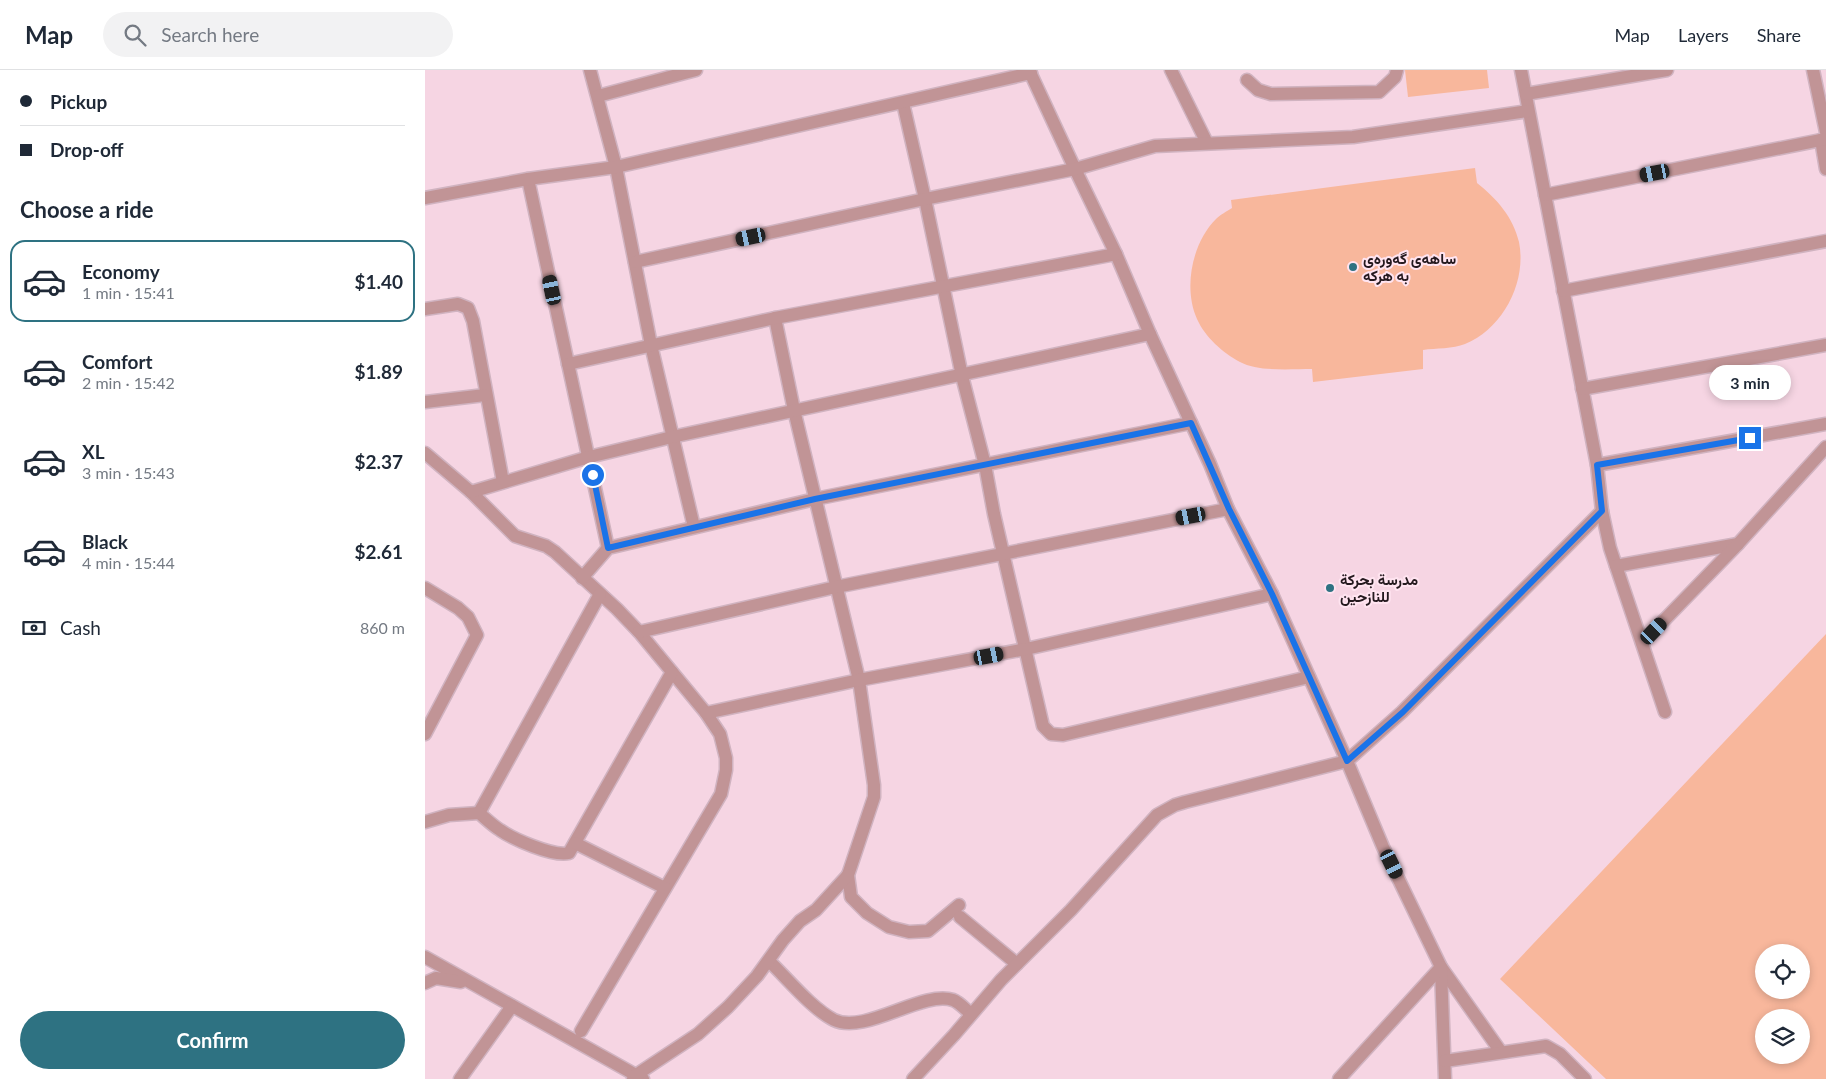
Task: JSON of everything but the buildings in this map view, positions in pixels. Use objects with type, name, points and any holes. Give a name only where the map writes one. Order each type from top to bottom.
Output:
[{"type":"street","points":[[590,70],[616,167],[651,345],[694,528]]},
{"type":"street","points":[[598,96],[696,70]]},
{"type":"street","points":[[1171,70],[1207,143]]},
{"type":"street","points":[[1247,80],[1258,90],[1271,94],[1379,92],[1395,77],[1397,70]]},
{"type":"street","points":[[1521,70],[1597,465],[1602,511],[1616,566],[1665,712]]},
{"type":"street","points":[[1813,70],[1824,137],[1826,169]]},
{"type":"street","points":[[1526,94],[1660,71]]},
{"type":"street","points":[[425,198],[528,179],[616,167],[903,103],[1030,72],[1116,254],[1229,509],[1272,594],[1347,761],[1383,847],[1441,967],[1501,1052]]},
{"type":"street","points":[[903,103],[962,376],[985,465],[1043,726],[1051,734],[1063,735],[1309,678]]},
{"type":"street","points":[[635,262],[925,199],[1075,169],[1155,146],[1353,137],[1528,110]]},
{"type":"street","points":[[1545,195],[1824,137]]},
{"type":"street","points":[[528,179],[608,548]]},
{"type":"street","points":[[1563,291],[1826,241]]},
{"type":"street","points":[[568,364],[775,318],[1116,254]]},
{"type":"street","points":[[425,309],[458,304],[468,308],[473,321],[485,396],[503,482]]},
{"type":"street","points":[[425,957],[637,1078],[729,1007],[800,921],[816,910],[848,875],[874,797],[859,680],[794,410],[775,318]]},
{"type":"street","points":[[471,492],[589,457],[672,437],[1150,334]]},
{"type":"street","points":[[1582,389],[1826,345]]},
{"type":"street","points":[[425,402],[485,396]]},
{"type":"street","points":[[582,578],[608,548],[815,499],[1191,423]]},
{"type":"street","points":[[1597,465],[1826,424]]},
{"type":"street","points":[[1642,643],[1738,544],[1826,447]]},
{"type":"street","points":[[425,452],[471,492],[515,536],[551,549],[639,632],[714,723],[724,746],[726,770],[721,794],[581,1031]]},
{"type":"street","points":[[639,632],[836,586],[1004,555],[1229,509]]},
{"type":"street","points":[[913,1079],[1017,964],[1071,910],[1149,822],[1165,809],[1185,802],[1347,761],[1403,712],[1602,511]]},
{"type":"street","points":[[1616,566],[1738,544]]},
{"type":"street","points":[[425,588],[458,608],[468,617],[477,635],[425,734]]},
{"type":"street","points":[[479,813],[600,594]]},
{"type":"street","points":[[706,713],[859,680],[1026,649],[1272,594]]},
{"type":"street","points":[[425,822],[449,815],[479,813],[500,830],[554,853],[569,853],[672,672]]},
{"type":"street","points":[[575,843],[665,888]]},
{"type":"street","points":[[848,875],[851,897],[867,914],[889,927],[909,932],[928,931],[959,911],[1017,964]]},
{"type":"street","points":[[769,960],[819,1010],[835,1021],[853,1024],[936,999],[954,1000],[971,1014]]},
{"type":"street","points":[[1441,967],[1445,1079]]},
{"type":"street","points":[[1339,1079],[1441,967]]},
{"type":"street","points":[[425,983],[431,979],[441,978],[473,984]]},
{"type":"street","points":[[460,1079],[512,1006]]},
{"type":"street","points":[[1445,1061],[1546,1046],[1560,1054],[1585,1079]]},
{"type":"shaded area","points":[[1405,70],[1487,70],[1489,88],[1408,97]]},
{"type":"shaded area","points":[[1475,168],[1477,183],[1491,195],[1513,224],[1519,242],[1521,257],[1515,288],[1509,302],[1501,316],[1479,337],[1460,346],[1423,350],[1423,369],[1313,382],[1312,369],[1265,369],[1240,362],[1215,344],[1200,326],[1193,307],[1191,294],[1192,266],[1201,240],[1216,219],[1232,208],[1231,200]]},
{"type":"shaded area","points":[[1826,634],[1826,1079],[1606,1079],[1500,979]]},
{"type":"place","name":"ساهه‌ی گه‌وره‌ی به هركه‌","points":[[1353,267]]},
{"type":"place","name":"مدرسة بحركة للنازحين","points":[[1330,588]]},
{"type":"route","points":[[593,475],[608,548],[815,499],[1191,423],[1229,509],[1272,594],[1347,761],[1403,712],[1602,511],[1597,465],[1750,438]]}]
